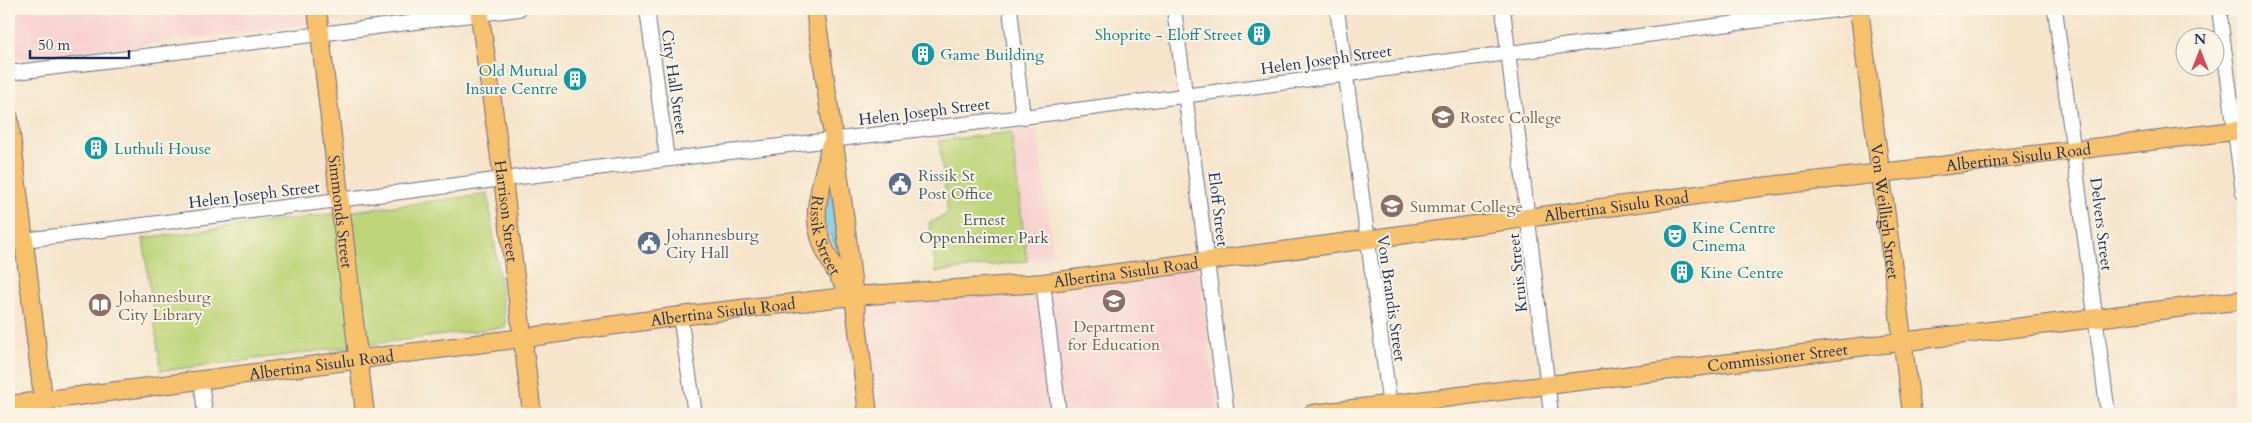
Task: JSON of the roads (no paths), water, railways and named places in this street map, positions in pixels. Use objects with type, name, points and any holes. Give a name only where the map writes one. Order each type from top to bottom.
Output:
[{"type":"main road","name":"Simmonds Street","points":[[317,9],[366,414]]},
{"type":"main road","name":"Rissik Street","points":[[815,9],[844,213],[868,414]]},
{"type":"main road","name":"Von Weilligh Street","points":[[1859,9],[1912,414]]},
{"type":"main road","name":"Harrison Street","points":[[479,11],[503,179],[532,414]]},
{"type":"main road","points":[[9,118],[16,241],[44,407]]},
{"type":"main road","name":"Albertina Sisulu Road","points":[[9,405],[44,407],[200,380],[680,316],[853,296],[1043,283],[1529,217],[2239,131]]},
{"type":"main road","name":"Rissik Street","points":[[832,139],[816,209],[817,226],[820,238],[840,279],[853,296]]},
{"type":"main road","name":"Commissioner Street","points":[[1312,414],[1390,410],[1547,386],[2243,300]]},
{"type":"street","points":[[9,72],[479,11],[519,9]]},
{"type":"street","name":"City Hall Street","points":[[647,9],[667,159]]},
{"type":"street","points":[[1010,9],[1023,117]]},
{"type":"street","name":"Eloff Street","points":[[1174,9],[1228,414]]},
{"type":"street","name":"Von Brandis Street","points":[[1337,9],[1344,74],[1390,410]]},
{"type":"street","name":"Kruis Street","points":[[1503,9],[1551,414]]},
{"type":"street","name":"Helen Joseph Street","points":[[16,241],[503,179],[1023,117],[1844,9]]},
{"type":"street","name":"Delvers Street","points":[[2056,9],[2108,414]]},
{"type":"street","points":[[2219,9],[2239,131],[2243,193]]},
{"type":"street","points":[[1043,283],[1059,414]]},
{"type":"street","points":[[680,316],[695,414]]},
{"type":"street","points":[[200,380],[205,414]]},
{"type":"water","points":[[833,183],[842,256],[827,230],[824,213],[828,194]]},
{"type":"place","name":"Shoprite - Eloff Street","points":[[1259,34]]},
{"type":"place","name":"Game Building","points":[[923,54]]},
{"type":"place","name":"Old Mutual Insure Centre","points":[[575,79]]},
{"type":"place","name":"Rostec College","points":[[1443,117]]},
{"type":"place","name":"Luthuli House","points":[[96,148]]},
{"type":"place","name":"Rissik St Post Office","points":[[900,184]]},
{"type":"place","name":"Summat College","points":[[1392,206]]},
{"type":"place","name":"Kine Centre Cinema","points":[[1675,236]]},
{"type":"place","name":"Johannesburg City Hall","points":[[649,243]]},
{"type":"place","name":"Kine Centre","points":[[1682,272]]},
{"type":"place","name":"Department for Education","points":[[1114,301]]},
{"type":"place","name":"Johannesburg City Library","points":[[100,305]]},
{"type":"park label","name":"Ernest Oppenheimer Park","points":[[984,228]]}]
